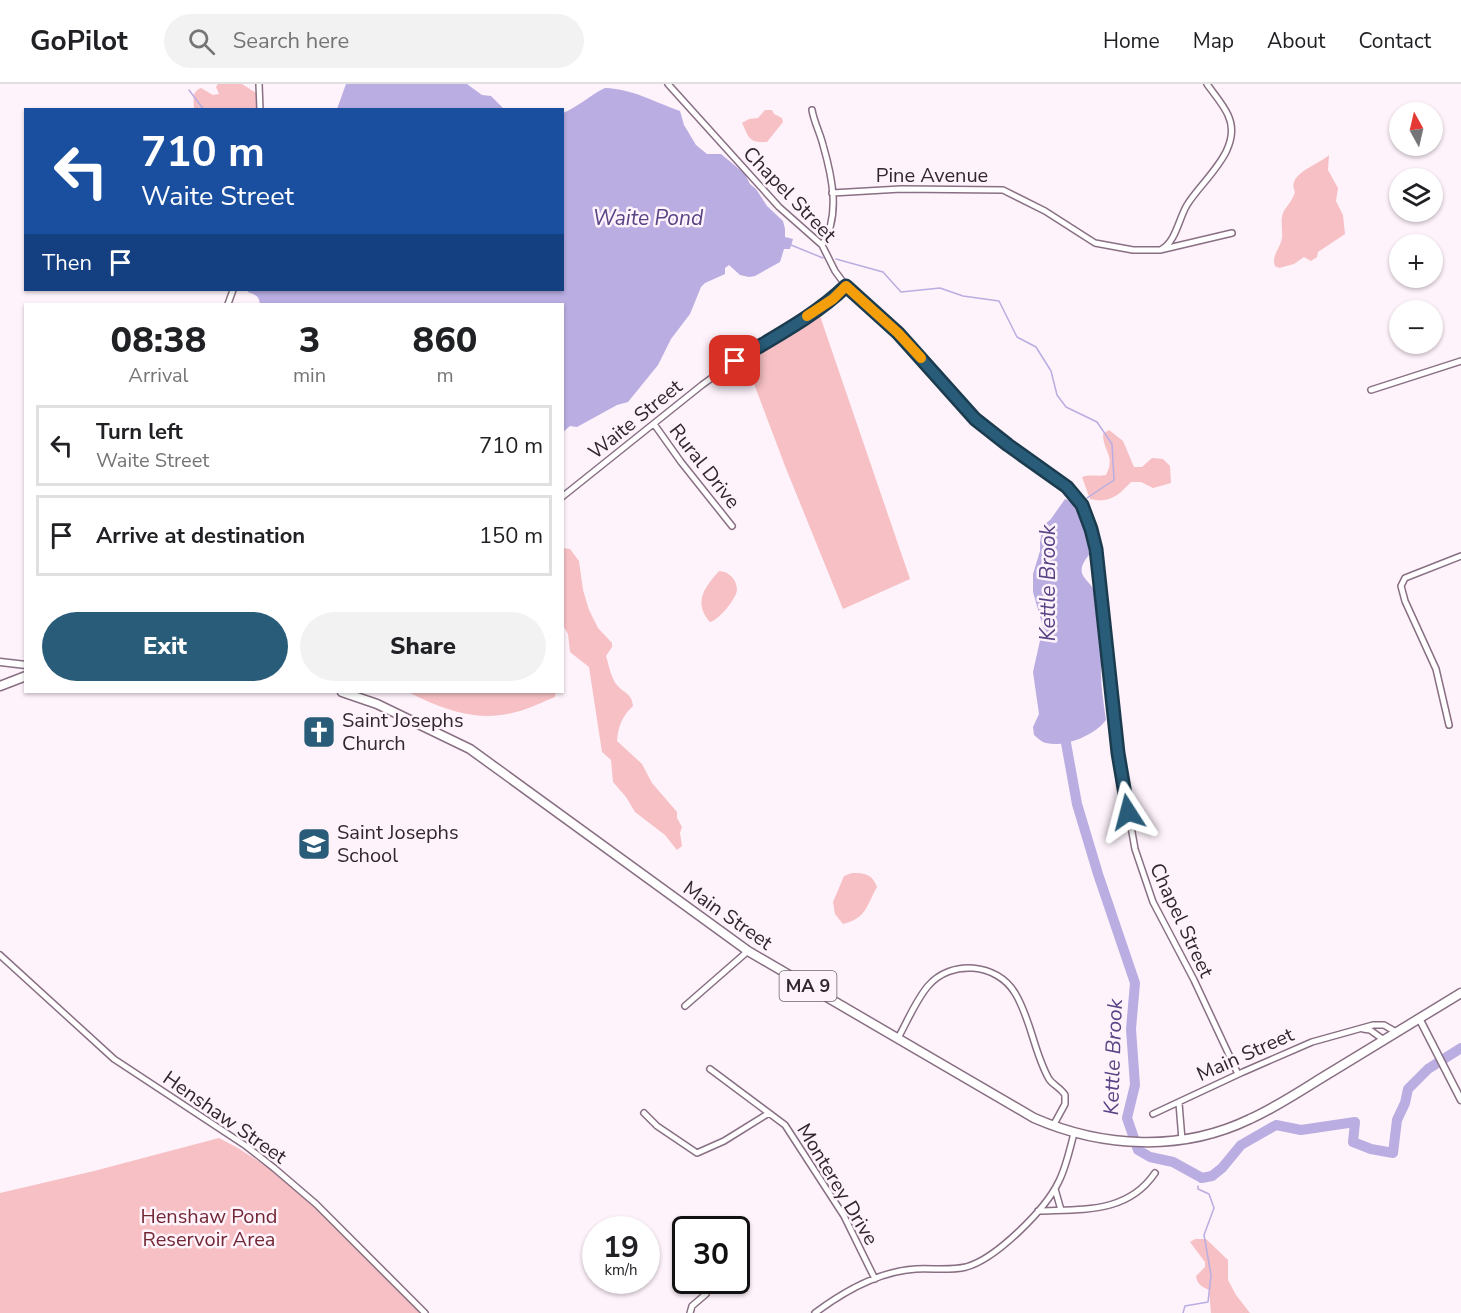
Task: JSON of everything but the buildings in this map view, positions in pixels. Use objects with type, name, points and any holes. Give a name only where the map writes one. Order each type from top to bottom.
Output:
[{"type":"highway","points":[[0,686],[24,677]]},
{"type":"highway","name":"Main Street","points":[[356,693],[470,749],[748,951],[1024,1113],[1074,1133],[1105,1140],[1141,1142],[1182,1141],[1217,1132],[1251,1119],[1461,993]]},
{"type":"street","points":[[259,84],[260,108]]},
{"type":"street","name":"Chapel Street","points":[[668,84],[779,207],[822,245],[835,272],[846,286],[898,333],[975,419],[1067,487],[1082,505],[1096,549],[1118,753],[1135,849],[1153,902],[1194,980],[1238,1074]]},
{"type":"street","points":[[1160,250],[1168,244],[1190,200],[1214,171],[1228,146],[1231,134],[1230,121],[1207,84]]},
{"type":"street","points":[[812,110],[824,146],[832,193],[833,220],[822,245]]},
{"type":"street","name":"Pine Avenue","points":[[832,193],[900,189],[1004,190],[1019,196],[1095,243],[1133,250],[1160,250],[1232,233]]},
{"type":"street","name":"Waite Street","points":[[564,495],[717,374],[833,299],[846,286]]},
{"type":"street","points":[[1371,390],[1461,361]]},
{"type":"street","name":"Rural Drive","points":[[654,424],[732,526]]},
{"type":"street","points":[[1449,725],[1436,669],[1405,601],[1401,586],[1405,578],[1461,556]]},
{"type":"street","points":[[0,662],[24,664]]},
{"type":"street","points":[[685,1006],[748,951]]},
{"type":"street","name":"Henshaw Street","points":[[0,955],[114,1059],[246,1146],[274,1168],[316,1204],[425,1313]]},
{"type":"street","points":[[898,1038],[928,986],[941,976],[965,968],[976,968],[992,973],[1004,981],[1016,994],[1049,1078],[1065,1095],[1065,1104],[1053,1126]]},
{"type":"street","points":[[1419,1018],[1461,1100]]},
{"type":"street","name":"Main Street","points":[[1182,1141],[1179,1103],[1312,1042],[1373,1025],[1384,1025],[1396,1032]]},
{"type":"street","points":[[1362,1029],[1370,1030],[1384,1040]]},
{"type":"street","name":"Monterey Drive","points":[[710,1069],[785,1125],[830,1194],[860,1246],[874,1279]]},
{"type":"street","points":[[1153,1114],[1179,1103]]},
{"type":"street","points":[[644,1113],[657,1126],[697,1153],[724,1142],[769,1113]]},
{"type":"street","points":[[816,1313],[874,1279],[906,1270],[956,1269],[979,1263],[998,1250],[1038,1211],[1055,1189],[1074,1133]]},
{"type":"street","points":[[1038,1211],[1097,1208],[1121,1201],[1143,1188],[1155,1173]]},
{"type":"street","points":[[1055,1189],[1060,1210]]},
{"type":"street","points":[[690,1313],[693,1304],[706,1294]]},
{"type":"green space","points":[[218,84],[242,84],[256,93],[256,108],[194,108],[196,92],[201,88],[213,95],[219,94],[216,87]]},
{"type":"green space","points":[[765,110],[772,110],[774,114],[782,118],[783,122],[767,142],[753,140],[742,123],[758,118]]},
{"type":"green space","points":[[1329,155],[1328,170],[1338,188],[1336,201],[1343,215],[1345,234],[1318,252],[1317,257],[1311,261],[1304,257],[1294,264],[1279,268],[1275,266],[1274,259],[1282,238],[1283,213],[1294,195],[1295,180],[1304,170]]},
{"type":"green space","points":[[820,316],[910,579],[843,609],[745,360]]},
{"type":"green space","points":[[1109,430],[1123,441],[1134,467],[1142,467],[1152,458],[1163,459],[1170,466],[1171,483],[1153,488],[1141,482],[1131,482],[1113,497],[1103,500],[1090,499],[1082,477],[1106,475],[1110,463],[1103,434]]},
{"type":"green space","points":[[564,548],[570,549],[579,561],[583,590],[589,610],[598,628],[612,643],[606,656],[612,677],[632,702],[633,706],[621,722],[617,741],[642,764],[652,783],[677,812],[677,818],[682,827],[680,833],[682,846],[677,850],[665,835],[635,812],[613,782],[611,760],[602,752],[589,667],[570,652],[568,634],[564,627]]},
{"type":"green space","points":[[719,571],[732,577],[737,590],[734,599],[726,609],[710,622],[702,608],[702,596]]},
{"type":"green space","points":[[410,693],[556,693],[555,697],[526,709],[502,715],[460,713]]},
{"type":"green space","points":[[852,873],[868,875],[877,887],[861,915],[843,924],[835,914],[833,902],[844,876]]},
{"type":"green space","name":"Henshaw Pond Reservoir Area","points":[[219,1138],[248,1154],[302,1194],[421,1313],[0,1313],[0,1193]]},
{"type":"green space","points":[[1195,1239],[1206,1239],[1228,1260],[1228,1280],[1250,1313],[1211,1313],[1209,1290],[1200,1285],[1196,1276],[1205,1267],[1205,1262],[1190,1242]]},
{"type":"water","points":[[346,84],[467,84],[482,95],[491,96],[503,108],[337,108]]},
{"type":"water","name":"Waite Pond","points":[[605,88],[615,89],[634,93],[680,111],[684,125],[696,145],[707,154],[721,154],[745,174],[767,206],[783,221],[785,237],[793,239],[790,249],[784,249],[780,262],[755,276],[740,275],[729,265],[725,268],[725,274],[705,283],[701,287],[690,314],[671,339],[658,365],[628,402],[617,405],[577,427],[570,426],[564,431],[564,303],[260,303],[257,296],[248,292],[564,291],[564,113]]},
{"type":"water","points":[[1065,499],[1076,504],[1087,535],[1089,555],[1082,573],[1095,591],[1099,607],[1102,685],[1106,720],[1095,731],[1079,739],[1054,744],[1040,740],[1034,735],[1033,727],[1039,714],[1033,672],[1043,627],[1033,592],[1033,574],[1040,551],[1043,526]]},
{"type":"waterway","points":[[189,90],[202,108]]},
{"type":"waterway","name":"Kettle Brook","points":[[791,245],[823,258]]},
{"type":"waterway","name":"Kettle Brook","points":[[836,259],[883,272],[901,292],[940,288],[963,296],[999,301],[1017,337],[1036,347],[1051,371],[1057,395],[1066,407],[1097,422],[1112,444],[1114,480],[1087,498]]},
{"type":"waterway","name":"Kettle Brook","points":[[1066,743],[1077,804],[1135,983],[1131,1029],[1135,1085],[1127,1118],[1138,1150],[1150,1157],[1173,1162],[1202,1178],[1212,1176],[1222,1168],[1241,1145],[1276,1125],[1301,1130],[1355,1122],[1353,1142],[1371,1149],[1393,1153],[1397,1120],[1405,1103],[1408,1089],[1428,1069],[1461,1048]]},
{"type":"waterway","name":"Kettle Brook","points":[[1200,1182],[1202,1178]]},
{"type":"waterway","points":[[1183,1313],[1185,1306],[1208,1302],[1211,1275],[1204,1235],[1214,1208],[1209,1194],[1198,1189],[1198,1186]]},
{"type":"slow traffic","points":[[807,316],[833,299],[846,286],[898,333],[921,358]]},
{"type":"place","name":"Saint Josephs Church","points":[[319,732]]},
{"type":"place","name":"Saint Josephs School","points":[[314,844]]},
{"type":"route","points":[[735,361],[833,299],[846,286],[898,333],[975,419],[1067,487],[1082,505],[1096,549],[1118,753],[1128,812]]}]
